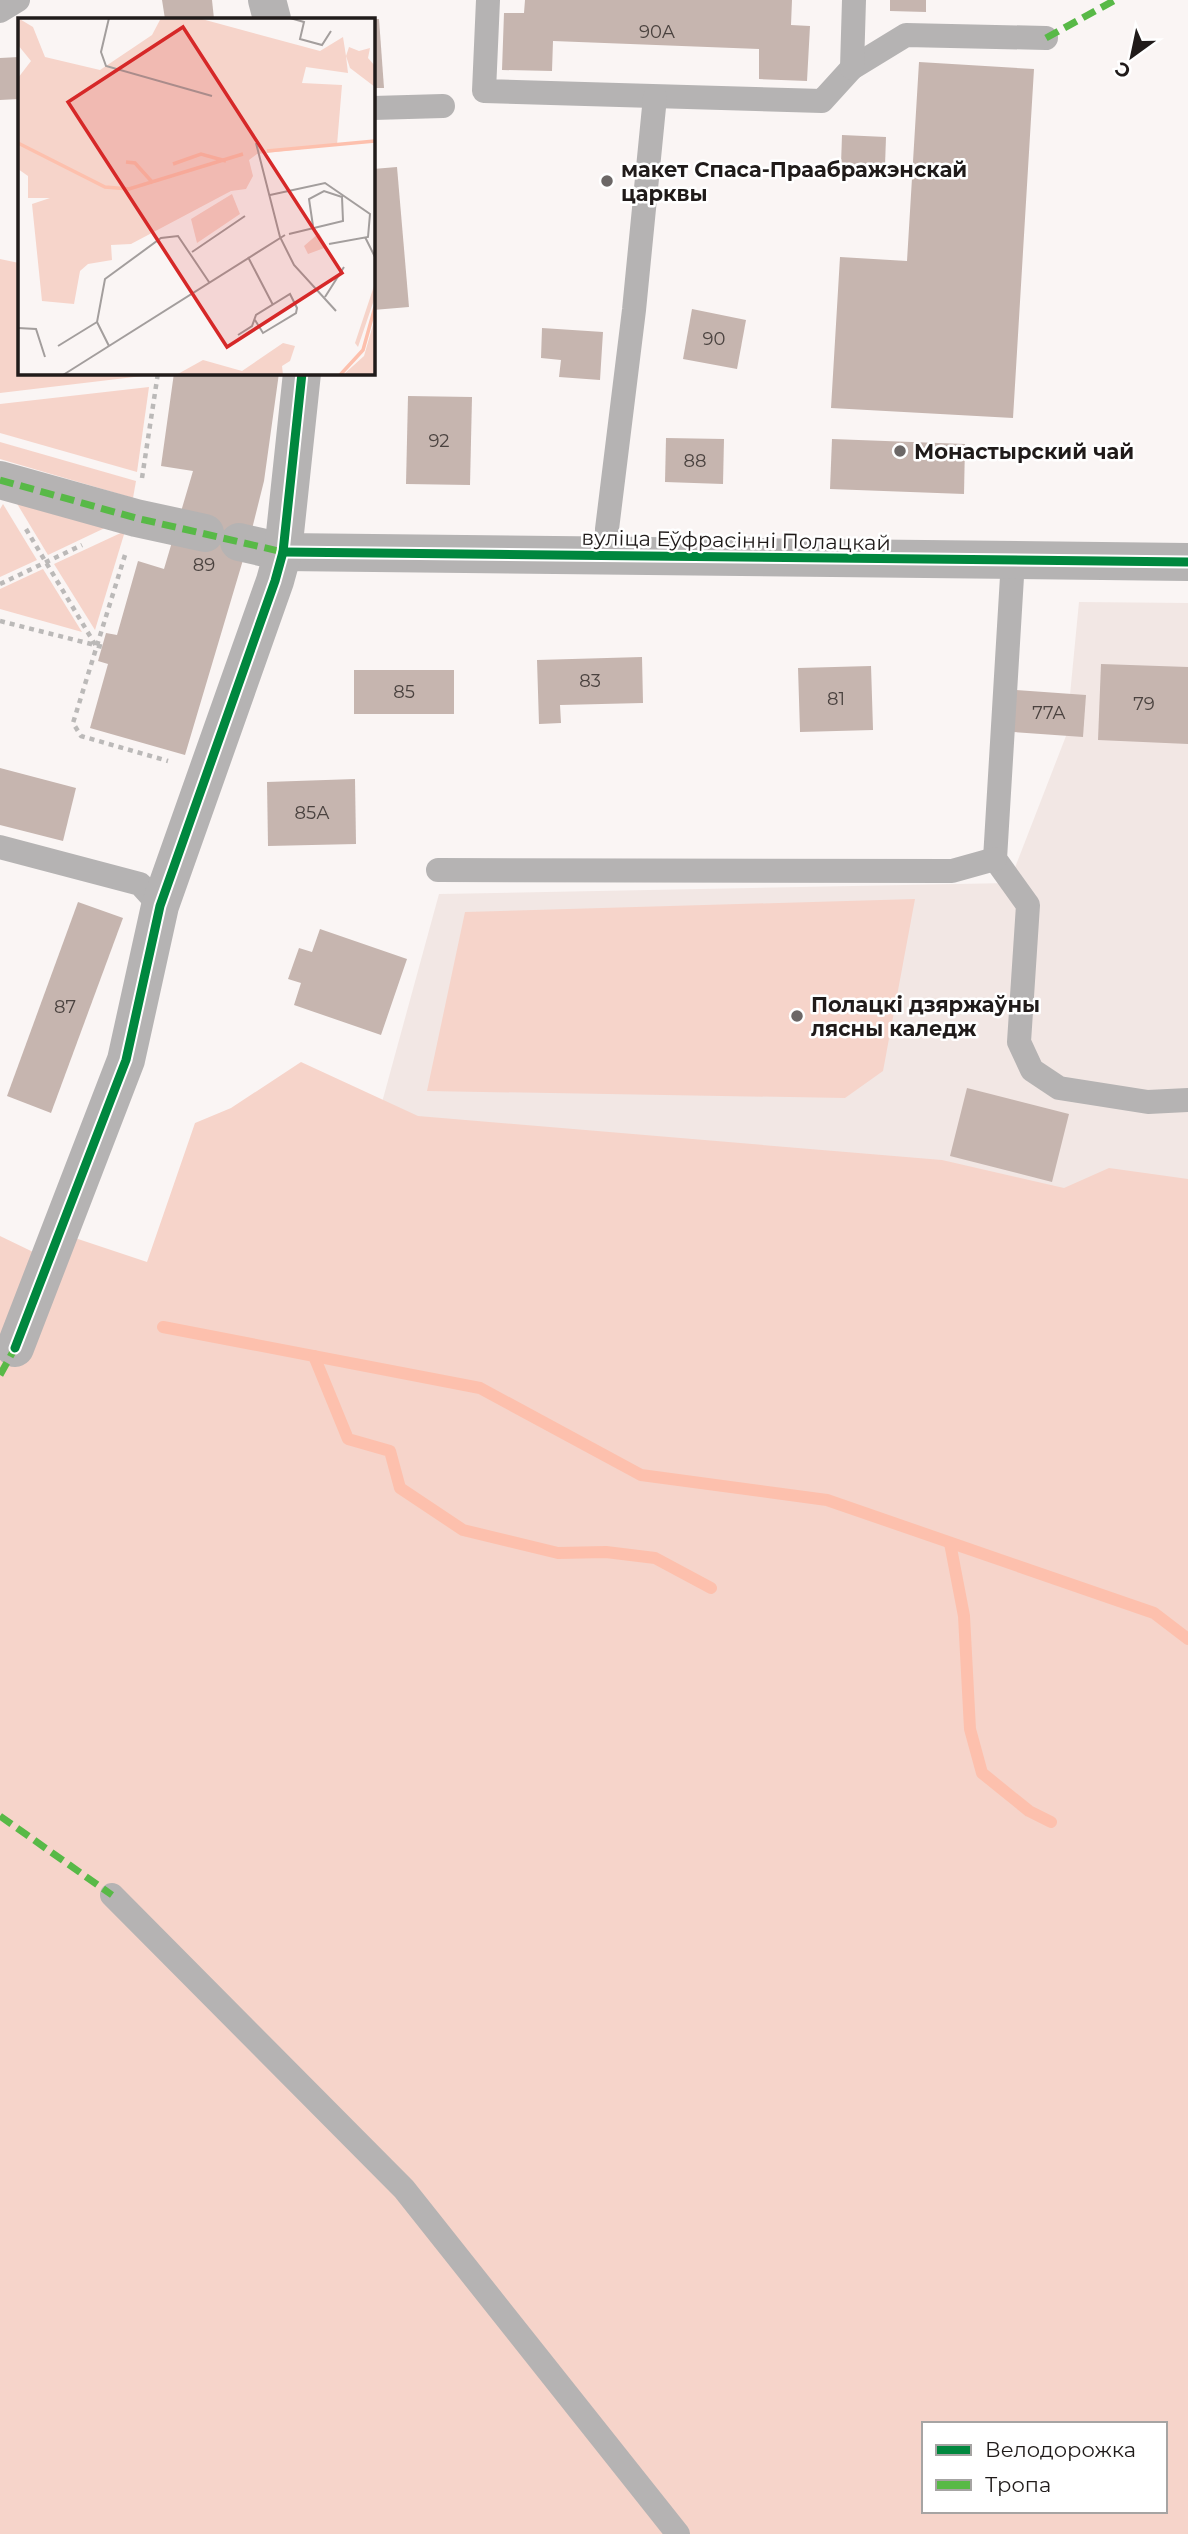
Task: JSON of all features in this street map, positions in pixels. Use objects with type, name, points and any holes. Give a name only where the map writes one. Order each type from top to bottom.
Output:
[{"type":"street","points":[[267,0],[272,18]]},
{"type":"street","points":[[15,1348],[126,1060],[160,906],[283,552],[302,374]]},
{"type":"street","name":"вуліца Еўфрасінні Полацкай","points":[[0,480],[136,518],[283,552],[1188,562]]},
{"type":"lane","points":[[0,11],[18,0]]},
{"type":"lane","points":[[488,0],[484,90],[822,100],[852,68],[906,35],[1046,38]]},
{"type":"lane","points":[[852,68],[854,0]]},
{"type":"lane","points":[[606,557],[656,97]]},
{"type":"lane","points":[[374,108],[443,106]]},
{"type":"lane","points":[[1013,560],[995,859],[1028,905],[1019,1042],[1032,1070],[1059,1088],[1148,1102],[1188,1100]]},
{"type":"lane","points":[[0,847],[140,884],[160,906]]},
{"type":"lane","points":[[438,870],[952,871],[995,859]]},
{"type":"lane","points":[[112,1895],[404,2189],[678,2534]]},
{"type":"path","points":[[158,374],[136,518],[99,646],[73,723],[80,736],[176,764]]},
{"type":"path","points":[[0,584],[136,518]]},
{"type":"path","points":[[20,519],[99,646]]},
{"type":"path","points":[[0,621],[99,646]]},
{"type":"shaded area","points":[[0,259],[18,263],[18,374],[151,374],[151,375],[0,393]]},
{"type":"shaded area","points":[[149,387],[137,472],[0,433],[0,404]]},
{"type":"shaded area","points":[[0,442],[136,481],[133,498],[0,459]]},
{"type":"shaded area","points":[[16,502],[109,526],[48,555]]},
{"type":"shaded area","points":[[3,504],[37,560],[0,577],[0,509]]},
{"type":"shaded area","points":[[125,531],[95,630],[54,564]]},
{"type":"shaded area","points":[[43,569],[82,632],[0,609],[0,589]]},
{"type":"shaded area","name":"Полацкі дзяржаўны лясны каледж","points":[[1079,602],[1188,603],[1188,1396],[372,1139],[439,894],[1009,883],[1066,736]]},
{"type":"shaded area","points":[[915,899],[883,1071],[845,1098],[427,1091],[465,912]]},
{"type":"shaded area","points":[[301,1062],[418,1116],[942,1160],[1064,1188],[1109,1168],[1188,1179],[1188,2534],[0,2534],[0,1236],[58,1264],[69,1236],[147,1262],[195,1123],[231,1108]]},
{"type":"building","points":[[162,0],[212,0],[214,18],[165,18]]},
{"type":"building","points":[[525,0],[792,0],[791,25],[810,26],[807,81],[759,79],[759,49],[553,41],[552,71],[502,70],[504,13],[524,13]]},
{"type":"building","points":[[890,0],[926,0],[926,12],[890,11]]},
{"type":"building","points":[[374,19],[379,19],[384,88],[374,88]]},
{"type":"building","points":[[18,57],[18,99],[0,100],[0,58]]},
{"type":"building","points":[[919,62],[1034,69],[1013,418],[831,408],[840,257],[907,261]]},
{"type":"building","points":[[842,135],[886,137],[885,166],[841,165]]},
{"type":"building","points":[[397,167],[409,307],[374,310],[374,169]]},
{"type":"building","points":[[692,309],[746,320],[737,369],[683,359]]},
{"type":"building","points":[[542,328],[603,332],[600,380],[559,377],[561,360],[541,358]]},
{"type":"building","points":[[174,374],[279,374],[264,481],[185,755],[90,728],[108,664],[98,661],[106,633],[117,635],[138,561],[164,569],[193,471],[161,466]]},
{"type":"building","points":[[408,396],[472,397],[470,485],[406,484]]},
{"type":"building","points":[[666,438],[724,439],[723,484],[665,482]]},
{"type":"building","points":[[832,439],[965,444],[964,494],[830,489]]},
{"type":"building","points":[[642,657],[643,703],[560,705],[561,723],[539,724],[537,660]]},
{"type":"building","points":[[1101,664],[1188,667],[1188,744],[1098,740]]},
{"type":"building","points":[[871,666],[873,730],[800,732],[798,668]]},
{"type":"building","points":[[354,670],[454,670],[454,714],[354,714]]},
{"type":"building","points":[[1015,690],[1086,695],[1083,737],[1013,732]]},
{"type":"building","points":[[0,768],[76,788],[63,841],[0,825]]},
{"type":"building","points":[[355,779],[356,844],[268,846],[267,782]]},
{"type":"building","points":[[78,902],[123,918],[51,1113],[7,1096]]},
{"type":"building","points":[[320,929],[407,959],[381,1035],[294,1005],[301,983],[288,979],[299,948],[312,952]]},
{"type":"building","points":[[967,1088],[1069,1114],[1052,1182],[950,1156]]},
{"type":"waterway","points":[[163,1327],[480,1388],[641,1475],[827,1500],[1154,1613],[1188,1639]]},
{"type":"waterway","points":[[314,1356],[348,1439],[390,1451],[400,1488],[463,1530],[558,1553],[606,1552],[655,1558],[711,1588]]},
{"type":"waterway","points":[[950,1543],[964,1616],[970,1729],[982,1773],[1029,1811],[1051,1822]]},
{"type":"marked path","points":[[1046,38],[1115,0]]},
{"type":"marked path","points":[[0,480],[136,518],[283,552]]},
{"type":"marked path","points":[[0,1375],[15,1348]]},
{"type":"marked path","points":[[0,1816],[112,1895]]},
{"type":"cycle path","points":[[15,1348],[126,1060],[160,906],[275,581],[283,552],[302,374]]},
{"type":"cycle path","points":[[283,552],[1188,562]]},
{"type":"place","name":"макет Спаса-Праабражэнскай царквы","points":[[607,181]]},
{"type":"place","name":"Монастырский чай","points":[[900,451]]},
{"type":"place","name":"Полацкі дзяржаўны лясны каледж","points":[[797,1016]]}]
